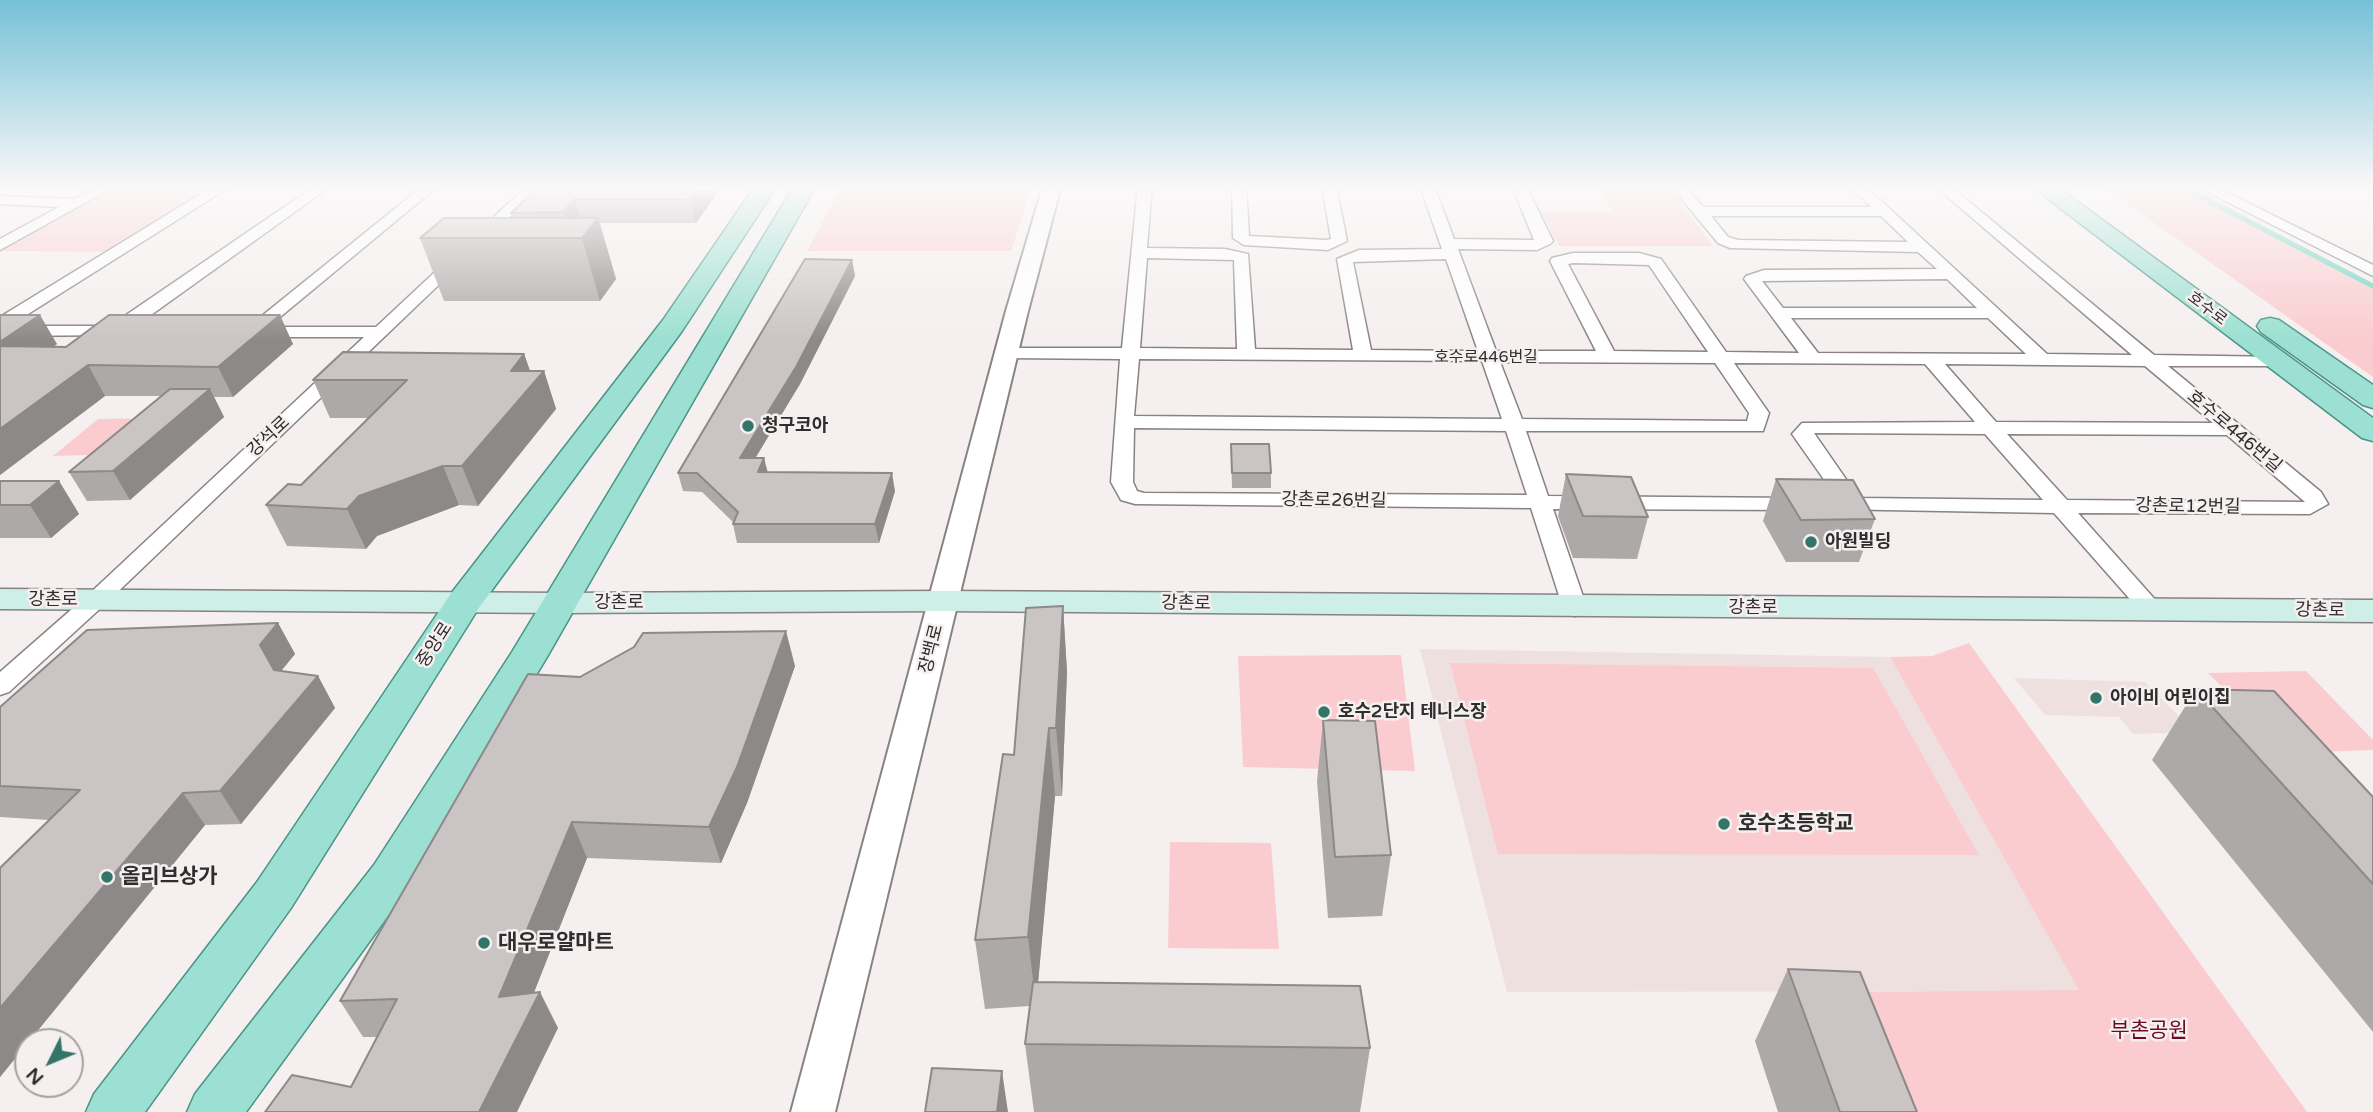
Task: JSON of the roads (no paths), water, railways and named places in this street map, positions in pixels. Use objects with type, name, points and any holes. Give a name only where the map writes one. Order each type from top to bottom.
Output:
[{"type":"main road","name":"중앙로","points":[[113,1112],[274,895],[463,603],[673,325],[731,238]]},
{"type":"main road","points":[[214,1112],[390,878],[559,603],[774,238]]},
{"type":"main road","name":"호수로","points":[[2112,238],[2373,432]]},
{"type":"main road","name":"호수로","points":[[2145,238],[2373,399]]},
{"type":"main road","name":"강촌로","points":[[0,599],[463,603],[944,601],[1575,608],[2373,611]]},
{"type":"street","points":[[0,324],[140,238]]},
{"type":"street","points":[[114,331],[249,238]]},
{"type":"street","points":[[365,238],[244,332],[379,332]]},
{"type":"street","name":"강석로","points":[[0,686],[96,600],[480,238]]},
{"type":"street","name":"장백로","points":[[813,1112],[1038,238]]},
{"type":"street","points":[[1141,238],[1124,422],[1756,427],[1759,413],[1655,262],[1639,258],[1573,258],[1558,261],[1609,359]]},
{"type":"street","points":[[1241,238],[1249,242],[1328,245],[1339,238]]},
{"type":"street","points":[[1446,238],[1514,425],[1575,608]]},
{"type":"street","points":[[1363,357],[1345,259],[1359,255],[1537,246],[1545,241],[1544,238]]},
{"type":"street","points":[[1721,238],[1736,245],[1922,247]]},
{"type":"street","points":[[1913,238],[2043,360]]},
{"type":"street","name":"호수로446번길","points":[[2004,238],[2314,497],[2317,504]]},
{"type":"street","points":[[2307,238],[2373,271]]},
{"type":"street","points":[[1140,253],[1225,254],[1242,257],[1246,356]]},
{"type":"street","points":[[1813,359],[1752,279],[1764,275],[1951,274]]},
{"type":"street","points":[[1778,313],[1993,313]]},
{"type":"street","points":[[0,331],[142,332]]},
{"type":"street","name":"호수로446번길","points":[[1007,353],[1609,359],[2277,361]]},
{"type":"street","points":[[1930,359],[2151,609]]},
{"type":"street","name":"강촌로26번길","points":[[1124,422],[1122,482],[1129,495],[1143,499],[1844,504]]},
{"type":"street","points":[[1844,504],[1802,434],[1809,427],[2230,429]]},
{"type":"street","name":"강촌로12번길","points":[[1844,504],[2279,509],[2310,508],[2317,504]]},
{"type":"waterway","points":[[2280,238],[2373,286]]},
{"type":"place","name":"청구코아","points":[[748,426]]},
{"type":"place","name":"아원빌딩","points":[[1811,542]]},
{"type":"place","name":"아이비 어린이집","points":[[2096,698]]},
{"type":"place","name":"호수2단지 테니스장","points":[[1324,712]]},
{"type":"place","name":"호수초등학교","points":[[1724,824]]},
{"type":"place","name":"올리브상가","points":[[107,877]]},
{"type":"place","name":"대우로얄마트","points":[[484,943]]},
{"type":"park label","name":"부촌공원","points":[[2149,1031]]}]
